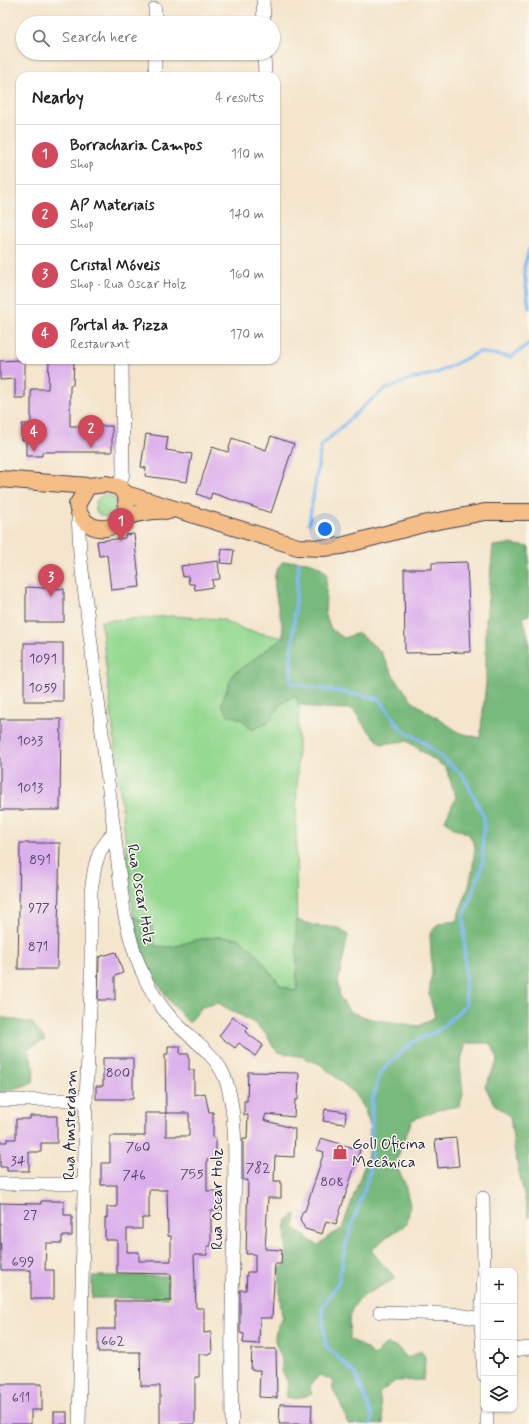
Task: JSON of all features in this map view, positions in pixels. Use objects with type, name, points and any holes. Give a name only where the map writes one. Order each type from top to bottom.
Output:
[{"type":"main road","points":[[0,479],[88,486],[106,484],[122,491],[182,511],[298,547],[323,548],[341,546],[423,524],[485,512],[529,512]]},
{"type":"main road","points":[[32,481],[53,488],[67,496],[91,526],[100,530],[114,526],[127,516],[162,510],[182,511]]},
{"type":"main road","points":[[78,509],[88,486]]},
{"type":"main road","points":[[122,491],[127,516]]},
{"type":"street","points":[[263,0],[264,16]]},
{"type":"street","points":[[155,9],[155,16]]},
{"type":"street","points":[[155,60],[155,72]]},
{"type":"street","points":[[264,60],[265,72]]},
{"type":"street","points":[[122,364],[122,491]]},
{"type":"street","name":"Rua Oscar Holz","points":[[78,509],[80,554],[124,912],[137,960],[151,990],[170,1017],[213,1057],[220,1067],[230,1093],[234,1121],[231,1357],[232,1424]]},
{"type":"street","name":"Rua Oscar Holz","points":[[80,554],[88,535],[100,530]]},
{"type":"street","name":"Rua Amsterdam","points":[[79,1424],[86,1100],[91,986],[91,891],[95,866],[100,851],[114,831]]},
{"type":"street","points":[[0,1100],[86,1100]]},
{"type":"street","points":[[0,1184],[85,1184]]},
{"type":"street","points":[[483,1198],[484,1268]]},
{"type":"street","points":[[380,1312],[452,1314],[481,1319]]},
{"type":"street","points":[[517,1350],[529,1348]]},
{"type":"street","points":[[487,1412],[487,1424]]},
{"type":"green space","points":[[106,495],[114,498],[117,506],[114,514],[106,517],[98,514],[95,506],[98,498]]},
{"type":"green space","points":[[509,544],[529,547],[529,615],[523,617],[529,641],[529,1218],[515,1153],[510,1116],[494,1104],[485,1086],[498,1060],[491,1043],[466,1043],[460,1063],[463,1095],[459,1106],[437,1110],[412,1120],[395,1164],[404,1181],[410,1205],[407,1224],[388,1236],[371,1250],[396,1278],[363,1296],[353,1307],[349,1317],[350,1339],[367,1349],[374,1356],[386,1344],[398,1348],[408,1358],[421,1351],[425,1357],[424,1380],[395,1381],[379,1393],[384,1424],[348,1424],[340,1402],[333,1390],[332,1380],[319,1375],[309,1387],[312,1394],[296,1399],[286,1397],[288,1383],[281,1369],[282,1361],[275,1336],[283,1318],[279,1269],[287,1264],[285,1231],[287,1220],[296,1214],[294,1228],[312,1242],[319,1245],[330,1235],[342,1229],[368,1155],[370,1125],[363,1106],[352,1091],[320,1064],[303,1057],[278,1052],[273,1047],[267,1035],[254,1023],[218,1003],[202,1007],[189,1023],[171,1003],[143,960],[136,944],[134,917],[152,925],[155,946],[173,947],[195,940],[217,937],[238,938],[254,951],[281,986],[297,991],[296,920],[317,926],[339,928],[348,935],[338,983],[340,998],[350,1012],[371,1019],[419,1026],[435,1017],[429,994],[432,972],[430,934],[438,924],[456,921],[469,886],[475,846],[469,834],[452,827],[445,820],[456,797],[446,768],[407,741],[381,744],[365,727],[353,709],[315,708],[299,704],[295,695],[280,705],[268,723],[251,730],[242,719],[228,715],[221,704],[233,674],[283,638],[282,623],[275,591],[275,574],[282,562],[306,562],[317,565],[327,573],[325,613],[331,629],[344,638],[359,633],[380,651],[393,675],[413,702],[460,733],[480,738],[486,684],[486,622],[493,546]]},
{"type":"green space","points":[[172,616],[221,619],[245,630],[284,638],[267,650],[228,715],[268,723],[280,705],[295,695],[299,704],[296,820],[297,991],[281,986],[254,951],[238,938],[217,937],[195,940],[173,947],[154,946],[152,925],[134,917],[101,621]]},
{"type":"green space","points":[[0,1017],[32,1023],[45,1040],[27,1049],[34,1066],[33,1083],[0,1093]]},
{"type":"green space","points":[[92,1276],[168,1276],[168,1298],[92,1298]]},
{"type":"building","points":[[16,360],[16,364],[25,364],[25,398],[15,398],[15,379],[0,380],[0,361]]},
{"type":"building","points":[[49,364],[74,364],[73,385],[70,385],[70,426],[112,426],[112,452],[42,452],[42,456],[26,456],[26,440],[22,440],[22,424],[31,424],[31,389],[48,389]]},
{"type":"building","points":[[146,434],[168,437],[166,450],[192,454],[187,482],[145,476],[146,468],[141,467]]},
{"type":"building","points":[[271,436],[294,444],[271,513],[212,493],[210,499],[197,494],[212,447],[228,452],[232,438],[266,450]]},
{"type":"building","points":[[134,534],[140,587],[111,590],[107,555],[99,556],[97,541],[125,538],[125,535]]},
{"type":"building","points":[[222,549],[234,550],[232,564],[220,563]]},
{"type":"building","points":[[218,561],[220,579],[212,580],[213,587],[195,590],[194,584],[189,584],[188,576],[183,577],[181,566]]},
{"type":"building","points":[[467,562],[471,652],[405,653],[404,569],[432,569],[432,563]]},
{"type":"building","points":[[26,587],[64,589],[64,622],[26,622]]},
{"type":"building","points":[[24,643],[63,643],[63,701],[24,701]]},
{"type":"building","points":[[0,719],[61,719],[60,810],[0,810]]},
{"type":"building","points":[[20,843],[60,843],[57,969],[18,969]]},
{"type":"building","points":[[116,952],[123,973],[115,976],[115,1000],[98,1000],[99,957]]},
{"type":"building","points":[[233,1017],[248,1028],[245,1032],[263,1045],[255,1056],[239,1043],[235,1048],[219,1036]]},
{"type":"building","points":[[168,1046],[180,1046],[180,1054],[189,1054],[189,1070],[194,1070],[194,1095],[205,1093],[209,1112],[213,1112],[213,1138],[216,1138],[216,1159],[207,1159],[207,1191],[220,1191],[220,1210],[211,1210],[211,1246],[207,1246],[207,1255],[194,1255],[196,1308],[204,1308],[204,1333],[211,1332],[212,1354],[199,1354],[199,1377],[195,1377],[195,1424],[160,1424],[160,1386],[141,1386],[140,1352],[98,1352],[98,1329],[115,1329],[115,1301],[171,1301],[171,1274],[117,1273],[117,1240],[105,1240],[105,1218],[107,1218],[107,1207],[117,1207],[117,1185],[101,1185],[101,1163],[110,1163],[110,1136],[145,1136],[145,1113],[166,1113],[165,1054],[168,1054]],"holes":[[[166,1113],[189,1113],[189,1136],[166,1136]],[[149,1190],[167,1190],[168,1236],[171,1236],[171,1261],[139,1261],[139,1252],[127,1252],[127,1229],[142,1229],[142,1218],[149,1218]]]},
{"type":"building","points":[[103,1058],[133,1058],[133,1099],[96,1099],[96,1086],[103,1086]]},
{"type":"building","points":[[248,1072],[299,1073],[298,1100],[295,1100],[294,1117],[266,1114],[264,1120],[295,1129],[294,1157],[275,1156],[274,1181],[281,1181],[281,1198],[268,1198],[265,1249],[282,1250],[281,1264],[275,1264],[272,1318],[260,1318],[259,1344],[243,1343],[244,1334],[240,1333],[240,1290],[246,1290],[247,1272],[255,1272],[255,1254],[246,1254],[248,1180],[243,1180],[243,1139],[247,1139],[248,1115],[244,1115],[244,1101],[247,1101]]},
{"type":"building","points":[[325,1109],[346,1112],[345,1124],[323,1121]]},
{"type":"building","points":[[30,1116],[57,1116],[57,1143],[41,1143],[41,1152],[29,1152],[29,1171],[7,1171],[7,1167],[0,1167],[0,1142],[7,1142],[7,1139],[16,1139],[16,1119],[30,1119]]},
{"type":"building","points":[[321,1138],[360,1150],[336,1224],[326,1221],[322,1234],[305,1229],[300,1219],[303,1211],[305,1211],[324,1152],[317,1150]]},
{"type":"building","points":[[456,1138],[459,1166],[438,1168],[435,1140]]},
{"type":"building","points":[[41,1201],[64,1201],[64,1215],[72,1215],[72,1236],[62,1236],[62,1243],[46,1243],[45,1270],[54,1270],[54,1299],[31,1299],[31,1270],[1,1270],[0,1203],[41,1204]]},
{"type":"building","points":[[252,1349],[276,1349],[277,1398],[259,1397],[260,1370],[251,1370]]},
{"type":"building","points":[[0,1384],[42,1384],[42,1410],[31,1410],[31,1424],[0,1424]]},
{"type":"building","points":[[280,1404],[312,1405],[311,1424],[279,1424]]},
{"type":"building","points":[[54,1412],[67,1412],[67,1424],[54,1424]]},
{"type":"waterway","points":[[529,249],[524,268],[529,308]]},
{"type":"waterway","points":[[309,523],[321,446],[364,406],[384,390],[411,379],[437,373],[479,352],[511,357],[529,344]]},
{"type":"waterway","points":[[299,563],[291,659],[291,683],[379,699],[402,730],[422,741],[463,775],[484,817],[482,866],[464,917],[466,1005],[439,1030],[412,1042],[380,1073],[372,1102],[371,1168],[345,1247],[339,1281],[322,1308],[326,1346],[356,1375],[373,1418],[371,1424]]},
{"type":"place","name":"AP Materiais","points":[[91,448]]},
{"type":"place","name":"Portal da Pizza","points":[[34,452]]},
{"type":"place","name":"Borracharia Campos","points":[[121,541]]},
{"type":"place","name":"Cristal Móveis","points":[[51,597]]},
{"type":"place","name":"Goll Oficina Mecânica","points":[[340,1152]]}]
